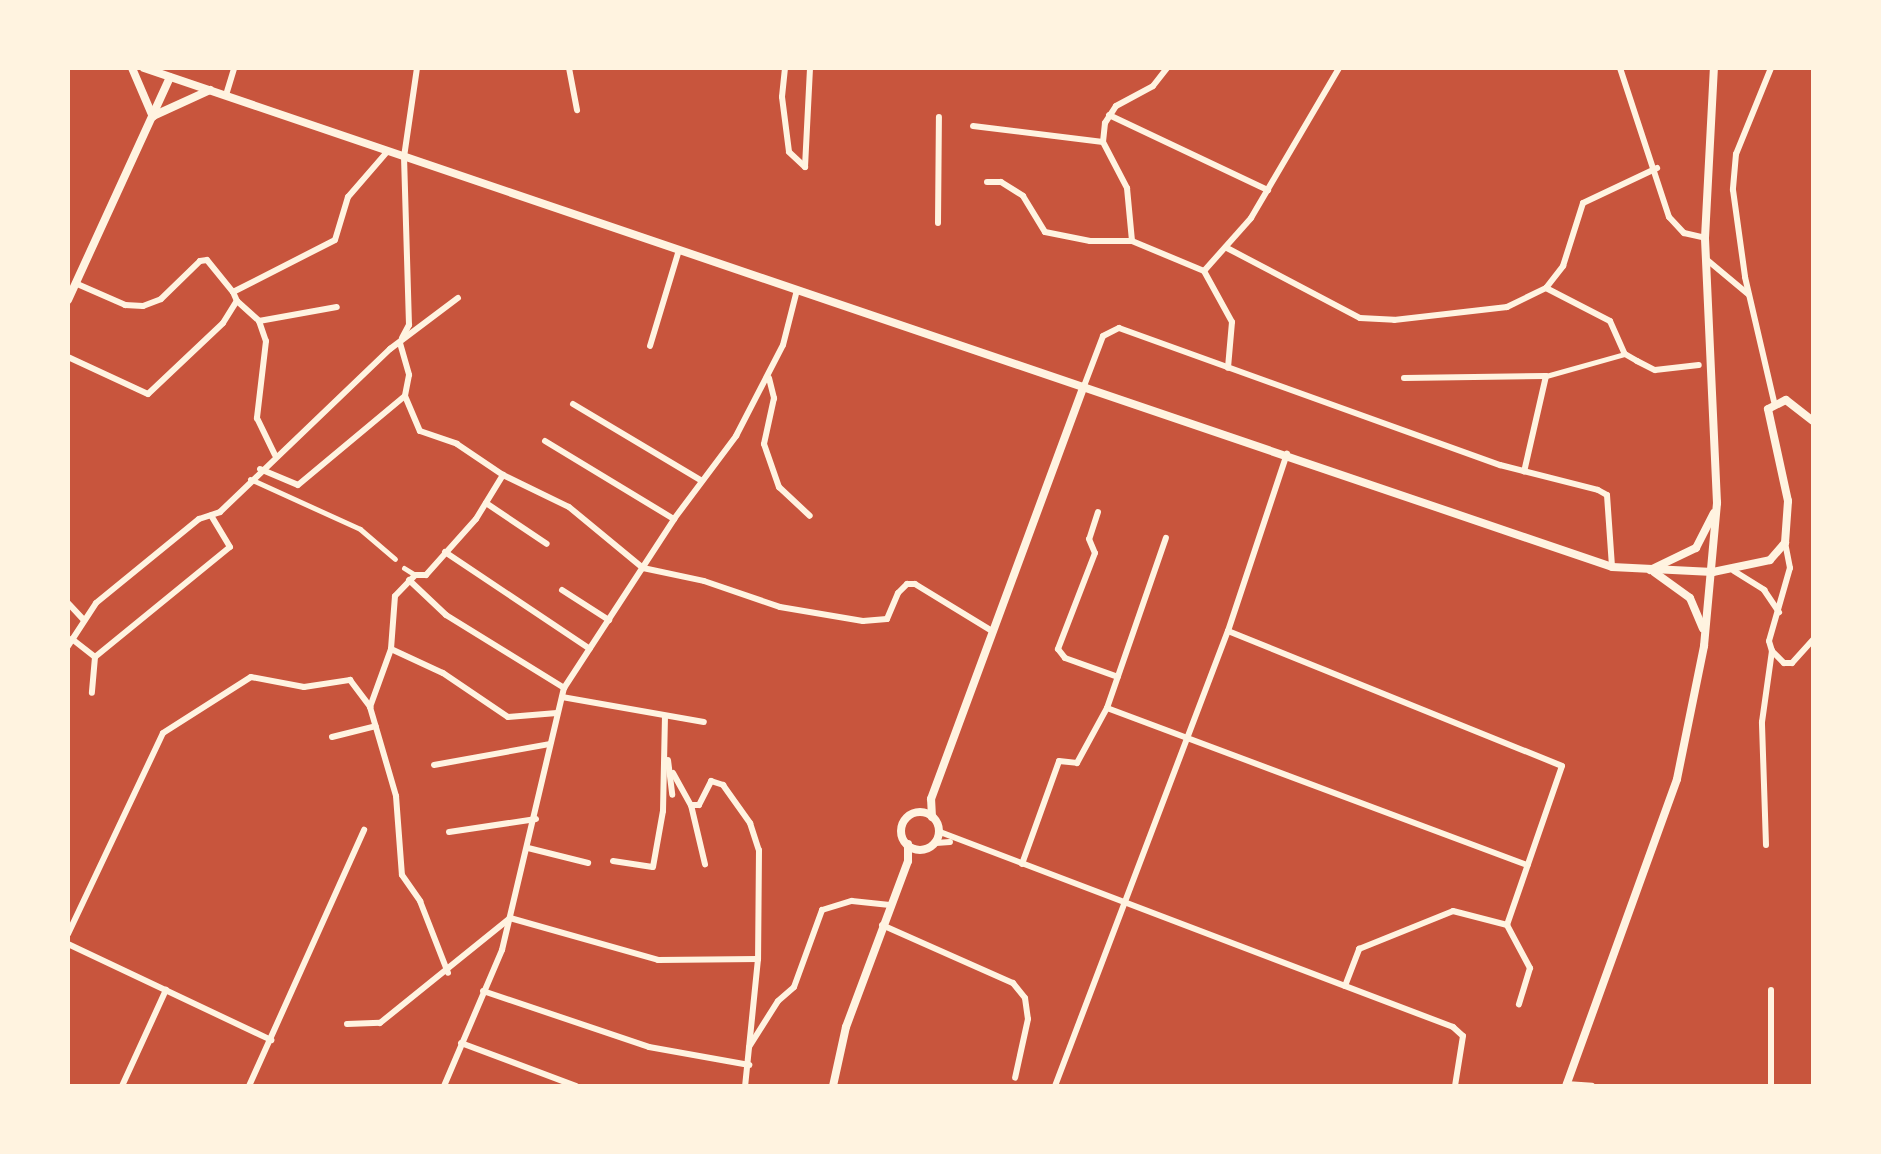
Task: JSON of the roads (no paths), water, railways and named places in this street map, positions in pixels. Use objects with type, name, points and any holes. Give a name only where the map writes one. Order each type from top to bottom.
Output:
[{"type":"street","points":[[132,68],[153,117]]},
{"type":"street","points":[[144,68],[1612,567],[1734,571],[1770,560],[1785,543]]},
{"type":"street","points":[[226,95],[234,68]]},
{"type":"street","points":[[417,68],[404,157],[409,325],[400,343],[409,375],[405,396],[420,431],[486,459],[503,475],[569,507],[643,568],[704,581],[780,607],[863,621],[887,619],[898,593],[907,584],[915,584],[992,631]]},
{"type":"street","points":[[569,68],[577,110]]},
{"type":"street","points":[[785,68],[782,97],[789,152],[805,167],[810,68]]},
{"type":"street","points":[[1132,241],[1127,188],[1103,142],[1109,115],[1153,86],[1167,68]]},
{"type":"street","points":[[1204,271],[1227,248],[1268,190],[1339,68]]},
{"type":"street","points":[[1620,68],[1657,168],[1669,217],[1684,233],[1705,238]]},
{"type":"street","points":[[1592,1086],[1566,1085],[1677,779],[1705,638],[1713,572],[1717,503],[1705,238],[1714,68]]},
{"type":"street","points":[[1766,845],[1762,722],[1772,651],[1769,641],[1790,568],[1785,543],[1788,501],[1768,418],[1774,402],[1748,294],[1733,190],[1736,154],[1771,68]]},
{"type":"street","points":[[68,300],[170,77]]},
{"type":"street","points":[[153,117],[210,90]]},
{"type":"street","points":[[1109,115],[1268,190]]},
{"type":"street","points":[[938,223],[939,117]]},
{"type":"street","points":[[973,126],[1103,142]]},
{"type":"street","points":[[233,292],[335,240],[348,197],[387,152]]},
{"type":"street","points":[[1227,248],[1316,299],[1379,321],[1507,307],[1546,288],[1563,266],[1583,203],[1657,168]]},
{"type":"street","points":[[987,182],[1001,182],[1023,196],[1045,232],[1100,243],[1132,241],[1204,271],[1232,322],[1228,368]]},
{"type":"street","points":[[650,346],[679,250]]},
{"type":"street","points":[[1706,259],[1748,294]]},
{"type":"street","points":[[75,283],[125,305],[143,306],[161,299],[200,261],[207,260],[237,301],[259,321],[266,341],[257,381],[257,427],[275,455]]},
{"type":"street","points":[[1546,288],[1610,321],[1625,354],[1655,370],[1699,365]]},
{"type":"street","points":[[444,1086],[510,918],[536,819],[549,744],[564,688],[769,378],[797,290]]},
{"type":"street","points":[[95,657],[70,642],[83,619],[188,528],[211,515],[400,343],[458,298]]},
{"type":"street","points":[[68,357],[148,394],[202,346],[237,301]]},
{"type":"street","points":[[259,321],[337,307]]},
{"type":"street","points":[[833,1086],[846,1027],[908,861],[908,844],[902,825],[931,799],[1103,336],[1115,327],[1524,472],[1607,495],[1612,567]]},
{"type":"street","points":[[1404,378],[1546,376],[1625,354]]},
{"type":"street","points":[[1524,472],[1546,376]]},
{"type":"street","points":[[769,378],[774,398],[764,444],[779,487],[810,516]]},
{"type":"street","points":[[260,469],[298,485],[405,396]]},
{"type":"street","points":[[1774,402],[1794,403],[1813,421]]},
{"type":"street","points":[[573,404],[702,481]]},
{"type":"street","points":[[545,441],[674,519]]},
{"type":"street","points":[[1055,1086],[1228,631],[1287,454]]},
{"type":"street","points":[[370,707],[391,649],[395,596],[412,578],[426,575],[486,503],[503,475]]},
{"type":"street","points":[[250,479],[360,529],[395,559]]},
{"type":"street","points":[[486,503],[547,544]]},
{"type":"street","points":[[1649,570],[1696,548],[1717,503]]},
{"type":"street","points":[[1098,512],[1089,539],[1095,553],[1058,649],[1065,658],[1118,677]]},
{"type":"street","points":[[92,693],[95,657],[230,547],[221,524],[211,515]]},
{"type":"street","points":[[1022,864],[1059,761],[1077,763],[1107,708],[1166,538]]},
{"type":"street","points":[[445,552],[590,649]]},
{"type":"street","points":[[404,568],[446,615],[564,688]]},
{"type":"street","points":[[1649,570],[1690,598],[1705,638]]},
{"type":"street","points":[[1734,571],[1764,590],[1779,612]]},
{"type":"street","points":[[562,590],[609,620]]},
{"type":"street","points":[[68,603],[83,619]]},
{"type":"street","points":[[1228,631],[1562,766],[1507,925]]},
{"type":"street","points":[[1772,651],[1784,663],[1792,663],[1813,640]]},
{"type":"street","points":[[391,649],[443,673],[508,717],[557,713]]},
{"type":"street","points":[[68,934],[163,733],[251,677],[304,687],[350,680],[370,707],[396,796],[402,875],[420,901],[448,973]]},
{"type":"street","points":[[562,697],[704,722]]},
{"type":"street","points":[[1107,708],[1528,865]]},
{"type":"street","points":[[613,861],[653,867],[666,754],[665,716]]},
{"type":"street","points":[[332,737],[376,726]]},
{"type":"street","points":[[434,765],[549,744]]},
{"type":"street","points":[[666,754],[691,805],[705,864]]},
{"type":"street","points":[[672,795],[673,773]]},
{"type":"street","points":[[691,805],[699,805],[711,781],[723,785],[750,823],[761,879],[758,959],[745,1086]]},
{"type":"street","points":[[931,799],[932,817],[940,832],[957,842],[1453,1027],[1463,1036],[1455,1086]]},
{"type":"street","points":[[919,812],[932,817]]},
{"type":"street","points":[[449,832],[536,819]]},
{"type":"street","points":[[249,1086],[364,830]]},
{"type":"street","points":[[936,843],[940,832]]},
{"type":"street","points":[[908,861],[936,843],[957,842]]},
{"type":"street","points":[[908,844],[921,850]]},
{"type":"street","points":[[528,848],[588,863]]},
{"type":"street","points":[[747,1050],[778,1001],[794,987],[822,910],[852,901],[890,905]]},
{"type":"street","points":[[1345,986],[1359,949],[1441,912],[1467,913],[1507,925],[1530,968],[1519,1004]]},
{"type":"street","points":[[347,1024],[380,1023],[448,973],[510,918]]},
{"type":"street","points":[[510,918],[658,960],[758,959]]},
{"type":"street","points":[[882,925],[1013,983],[1025,998],[1028,1019],[1015,1078]]},
{"type":"street","points":[[68,944],[271,1040]]},
{"type":"street","points":[[122,1086],[166,990]]},
{"type":"street","points":[[1771,990],[1771,1086]]},
{"type":"street","points":[[483,991],[649,1047],[749,1065]]},
{"type":"street","points":[[461,1043],[576,1086]]}]
